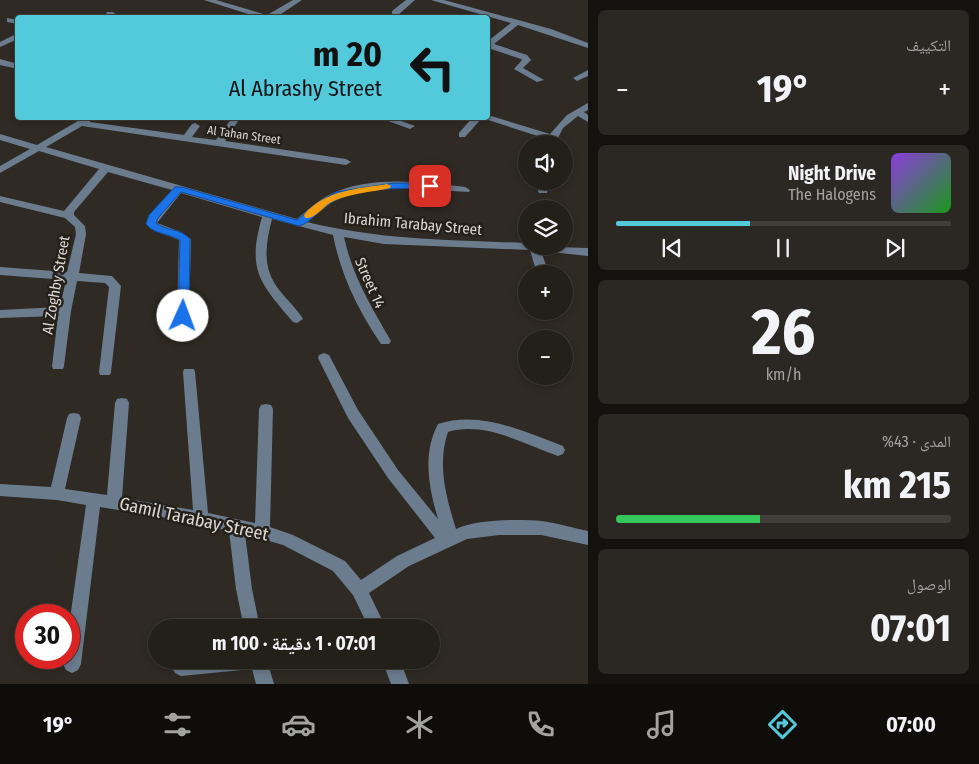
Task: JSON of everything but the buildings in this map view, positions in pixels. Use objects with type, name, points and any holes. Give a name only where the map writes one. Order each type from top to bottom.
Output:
[{"type":"street","points":[[208,0],[262,15]]},
{"type":"street","points":[[272,15],[298,0]]},
{"type":"street","points":[[395,13],[411,0]]},
{"type":"street","points":[[435,0],[517,22],[588,46]]},
{"type":"street","points":[[490,47],[517,22]]},
{"type":"street","points":[[0,45],[15,36]]},
{"type":"street","points":[[490,48],[526,59],[518,69],[540,80]]},
{"type":"street","points":[[0,62],[15,66]]},
{"type":"street","points":[[577,78],[588,73]]},
{"type":"street","points":[[554,135],[558,129],[588,106]]},
{"type":"street","points":[[578,112],[588,119]]},
{"type":"street","points":[[490,119],[534,135]]},
{"type":"street","points":[[0,170],[86,120]]},
{"type":"street","points":[[218,144],[235,120]]},
{"type":"street","points":[[391,120],[410,126]]},
{"type":"street","points":[[462,134],[475,120]]},
{"type":"street","name":"Al Tahan Street","points":[[80,123],[346,162]]},
{"type":"street","points":[[186,139],[194,126]]},
{"type":"street","name":"Ibrahim Tarabay Street","points":[[0,137],[268,215],[338,233],[384,240],[518,246]]},
{"type":"street","name":"Al Zoghby Street","points":[[58,366],[71,276],[81,234],[80,226],[69,216],[71,208],[106,167]]},
{"type":"street","points":[[299,223],[324,203],[340,194],[360,190],[394,186],[430,186],[465,190]]},
{"type":"street","points":[[179,189],[153,218],[151,224],[158,230],[176,233],[185,239],[183,316]]},
{"type":"street","points":[[0,199],[69,216]]},
{"type":"street","points":[[268,215],[260,240],[259,254],[262,269],[267,284],[297,319]]},
{"type":"street","name":"Street 14","points":[[338,233],[342,258],[352,285],[365,312],[385,340]]},
{"type":"street","name":"Ibrahim Tarabay Street","points":[[573,251],[588,252]]},
{"type":"street","points":[[0,271],[108,279],[115,286],[104,372]]},
{"type":"street","points":[[0,314],[65,311]]},
{"type":"street","points":[[324,358],[353,414],[394,474],[449,539]]},
{"type":"street","points":[[189,372],[201,517]]},
{"type":"street","points":[[114,502],[122,403]]},
{"type":"street","points":[[262,532],[266,409]]},
{"type":"street","points":[[57,494],[74,418]]},
{"type":"street","points":[[449,539],[439,501],[435,466],[440,434],[443,428],[458,424],[480,426],[500,430],[558,450]]},
{"type":"street","name":"Gamil Tarabay Street","points":[[0,490],[57,494],[114,502],[201,517],[262,532],[314,552],[338,566],[359,590],[374,619]]},
{"type":"street","points":[[80,604],[94,499]]},
{"type":"street","points":[[236,525],[244,589],[250,619]]},
{"type":"street","points":[[359,590],[403,561],[465,532],[499,528],[541,528],[587,541]]},
{"type":"street","points":[[261,669],[265,684]]},
{"type":"street","points":[[394,669],[400,684]]},
{"type":"slow traffic","points":[[309,215],[324,203],[340,194],[387,186]]},
{"type":"route","points":[[183,316],[185,239],[182,235],[158,230],[151,224],[153,218],[179,189],[299,223],[324,203],[340,194],[394,186],[430,186]]}]
